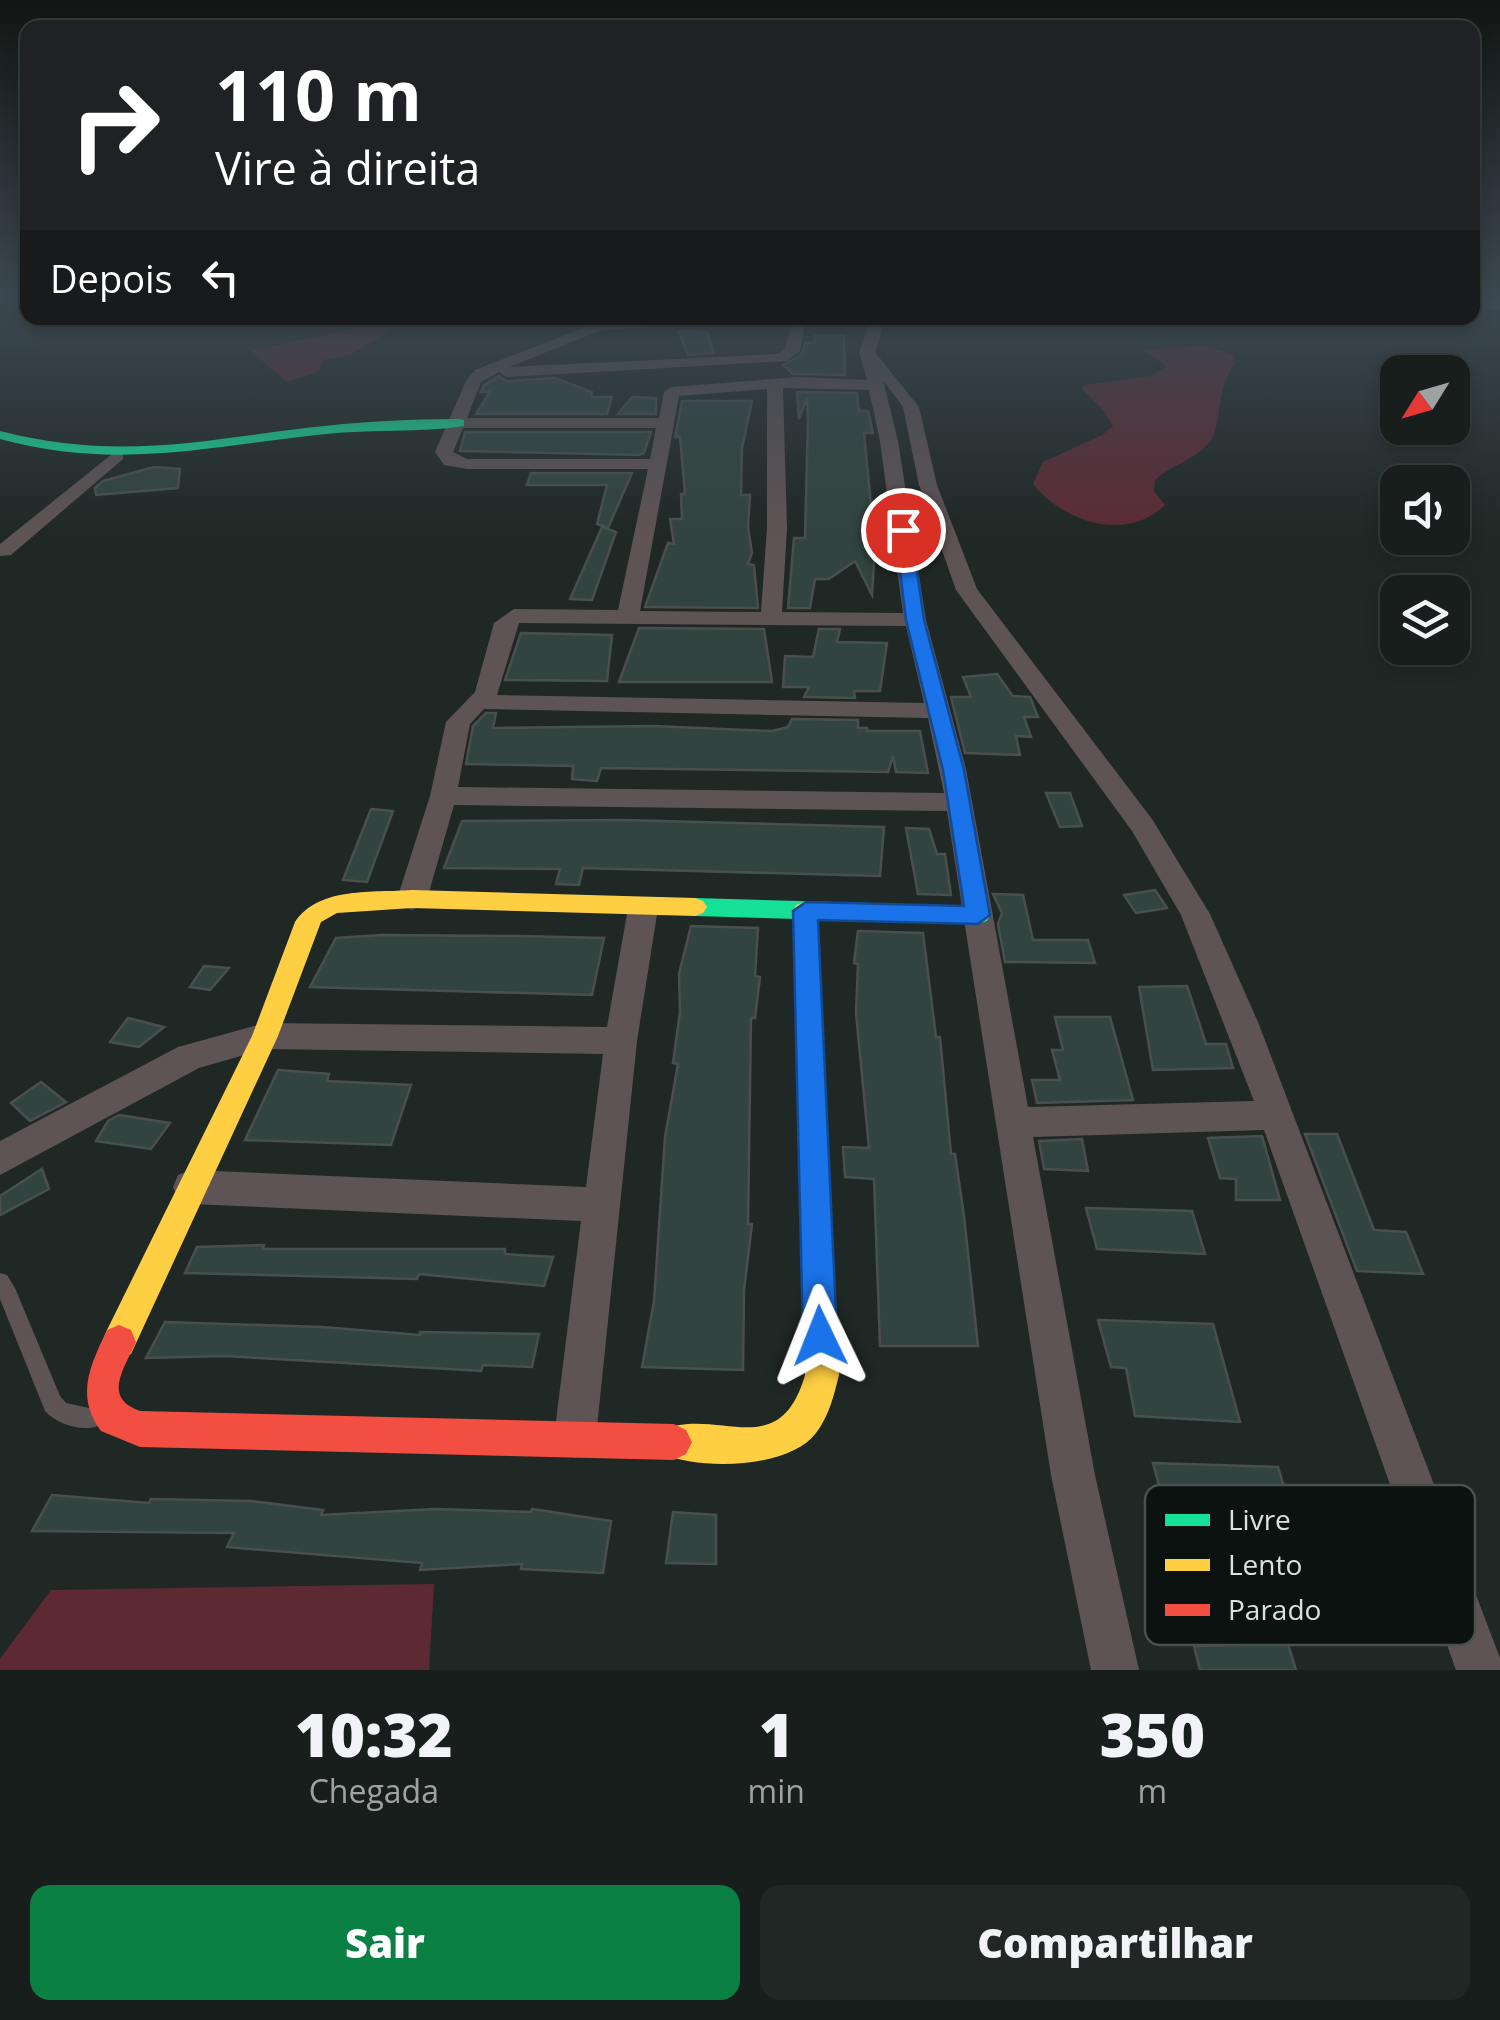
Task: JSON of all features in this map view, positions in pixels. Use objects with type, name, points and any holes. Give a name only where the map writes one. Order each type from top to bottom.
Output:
[{"type":"street","points":[[475,380],[444,452],[456,463],[655,464]]},
{"type":"street","points":[[767,380],[778,446],[771,618]]},
{"type":"street","points":[[628,616],[671,394],[678,390],[807,380]]},
{"type":"street","points":[[874,380],[889,441],[915,620],[959,802],[1073,1475],[1116,1670]]},
{"type":"street","points":[[887,380],[896,384],[911,407],[928,485],[966,590],[1142,826],[1195,914],[1242,1022],[1411,1485]]},
{"type":"street","points":[[0,436],[46,450],[116,455],[175,451],[355,426],[664,424]]},
{"type":"street","points":[[4,551],[116,455]]},
{"type":"street","points":[[412,899],[444,796],[458,722],[486,694],[509,619],[522,614],[915,620]]},
{"type":"street","points":[[478,702],[940,711]]},
{"type":"street","points":[[444,796],[959,802]]},
{"type":"street","points":[[806,911],[822,1375],[817,1409],[787,1439],[758,1446],[575,1437],[140,1430],[120,1426],[106,1416],[100,1401],[102,1378],[265,1036],[312,916],[321,909],[346,902],[412,899],[978,915]]},
{"type":"street","points":[[575,1437],[621,1041],[642,908]]},
{"type":"street","points":[[0,1160],[120,1091],[190,1058],[265,1036],[621,1041]]},
{"type":"street","points":[[1012,1122],[1274,1116]]},
{"type":"street","points":[[190,1187],[601,1205]]},
{"type":"street","points":[[1471,1645],[1480,1670]]},
{"type":"lane","points":[[0,1282],[10,1293],[40,1366],[47,1398],[58,1410],[120,1426]]},
{"type":"shaded area","points":[[1122,380],[1226,380],[1212,438],[1201,450],[1155,480],[1154,491],[1165,505],[1149,517],[1132,523],[1096,523],[1061,509],[1033,484],[1043,462],[1113,426],[1082,389],[1084,385]]},
{"type":"shaded area","points":[[434,1584],[429,1670],[0,1670],[0,1659],[51,1590]]},
{"type":"building","points":[[492,380],[560,380],[592,392],[592,397],[612,397],[607,414],[476,414],[490,392],[481,392]]},
{"type":"building","points":[[797,392],[857,393],[859,411],[868,411],[873,433],[864,433],[875,547],[872,595],[855,561],[829,579],[815,579],[810,608],[788,608],[794,538],[805,538],[807,398],[799,419]]},
{"type":"building","points":[[632,397],[656,398],[656,414],[618,414]]},
{"type":"building","points":[[682,401],[752,401],[742,448],[741,495],[750,495],[748,526],[752,553],[748,564],[754,565],[758,608],[645,607],[668,543],[674,544],[670,519],[682,519],[681,494],[685,494],[680,437],[675,437]]},
{"type":"building","points":[[465,432],[651,432],[644,453],[639,455],[460,451]]},
{"type":"building","points":[[154,467],[180,469],[178,488],[96,495],[95,488],[103,481]]},
{"type":"building","points":[[531,473],[632,473],[608,528],[597,524],[607,485],[527,485]]},
{"type":"building","points":[[602,527],[616,532],[592,600],[570,599]]},
{"type":"building","points":[[639,628],[764,629],[772,682],[619,682]]},
{"type":"building","points":[[819,629],[840,629],[837,642],[887,643],[880,691],[854,691],[855,698],[804,697],[809,687],[783,687],[785,656],[813,657]]},
{"type":"building","points":[[521,633],[612,635],[607,681],[505,680]]},
{"type":"building","points":[[997,674],[1013,696],[1030,697],[1038,717],[1024,717],[1031,737],[1016,736],[1020,755],[965,753],[951,697],[971,697],[963,677]]},
{"type":"building","points":[[486,713],[496,713],[493,728],[653,726],[772,731],[788,727],[792,719],[858,720],[858,728],[867,731],[920,731],[928,773],[896,772],[893,756],[888,772],[601,768],[597,781],[572,779],[573,766],[466,764],[473,726]]},
{"type":"building","points":[[1046,793],[1070,793],[1082,826],[1060,827]]},
{"type":"building","points":[[371,809],[393,811],[367,882],[343,880]]},
{"type":"building","points":[[624,820],[884,827],[880,876],[583,868],[579,885],[556,884],[560,869],[444,868],[462,821]]},
{"type":"building","points":[[906,828],[929,829],[937,854],[945,854],[951,895],[918,894]]},
{"type":"building","points":[[1155,890],[1167,908],[1136,913],[1124,895]]},
{"type":"building","points":[[993,894],[1023,895],[1033,940],[1088,940],[1095,963],[1005,962],[998,924],[1002,913]]},
{"type":"building","points":[[691,926],[758,928],[755,976],[760,977],[755,1018],[751,1018],[748,1224],[752,1224],[744,1290],[743,1370],[642,1367],[654,1301],[665,1137],[678,1064],[673,1063],[680,1012],[679,974]]},
{"type":"building","points":[[858,931],[923,933],[936,1037],[940,1037],[951,1154],[955,1154],[964,1216],[978,1346],[880,1346],[874,1179],[845,1177],[843,1147],[869,1148],[856,1013],[858,964],[854,963]]},
{"type":"building","points":[[336,938],[604,938],[592,995],[310,987]]},
{"type":"building","points":[[204,966],[229,968],[210,990],[190,987]]},
{"type":"building","points":[[1187,986],[1206,1044],[1226,1044],[1233,1068],[1153,1070],[1139,987]]},
{"type":"building","points":[[1055,1017],[1110,1017],[1133,1100],[1037,1103],[1032,1080],[1060,1080],[1052,1050],[1063,1050]]},
{"type":"building","points":[[128,1018],[164,1027],[139,1047],[110,1042]]},
{"type":"building","points":[[278,1070],[329,1074],[327,1081],[411,1085],[391,1145],[245,1140]]},
{"type":"building","points":[[41,1082],[66,1102],[30,1121],[11,1103]]},
{"type":"building","points":[[119,1115],[170,1123],[151,1149],[96,1141],[108,1121]]},
{"type":"building","points":[[1305,1134],[1337,1134],[1374,1230],[1406,1232],[1423,1274],[1357,1271]]},
{"type":"building","points":[[1262,1136],[1280,1200],[1236,1200],[1236,1179],[1220,1178],[1208,1138]]},
{"type":"building","points":[[1082,1139],[1088,1171],[1044,1169],[1039,1141]]},
{"type":"building","points":[[42,1169],[49,1189],[0,1215],[0,1196]]},
{"type":"building","points":[[1086,1208],[1192,1211],[1205,1254],[1097,1249]]},
{"type":"building","points":[[264,1245],[263,1249],[505,1249],[505,1254],[553,1257],[544,1286],[419,1274],[417,1279],[185,1273],[197,1247]]},
{"type":"building","points":[[1098,1320],[1213,1324],[1240,1422],[1135,1416],[1126,1368],[1111,1367]]},
{"type":"building","points":[[165,1322],[322,1327],[420,1335],[539,1334],[532,1367],[483,1365],[481,1371],[224,1356],[146,1358]]},
{"type":"building","points":[[1153,1463],[1278,1467],[1283,1485],[1159,1485]]},
{"type":"building","points":[[52,1495],[149,1503],[151,1499],[251,1501],[323,1510],[321,1515],[532,1509],[611,1521],[603,1573],[521,1569],[522,1564],[420,1570],[422,1563],[227,1547],[234,1533],[32,1531]]},
{"type":"building","points":[[673,1512],[716,1515],[716,1564],[666,1563]]},
{"type":"building","points":[[1288,1645],[1296,1670],[1200,1670],[1194,1646]]},
{"type":"traffic: fast","points":[[0,435],[77,451],[115,453],[189,448],[343,428],[459,423]]},
{"type":"traffic: fast","points":[[695,907],[978,915]]},
{"type":"traffic: slow","points":[[119,1342],[265,1036],[304,928],[312,916],[332,905],[412,899],[695,907]]},
{"type":"traffic: slow","points":[[674,1442],[748,1445],[787,1436],[802,1423],[814,1403],[822,1375],[805,911]]},
{"type":"traffic: jam","points":[[119,1342],[103,1381],[103,1400],[113,1419],[140,1429],[674,1442]]},
{"type":"route","points":[[820,1336],[806,911],[978,915],[954,770],[915,620],[903,530]]}]
